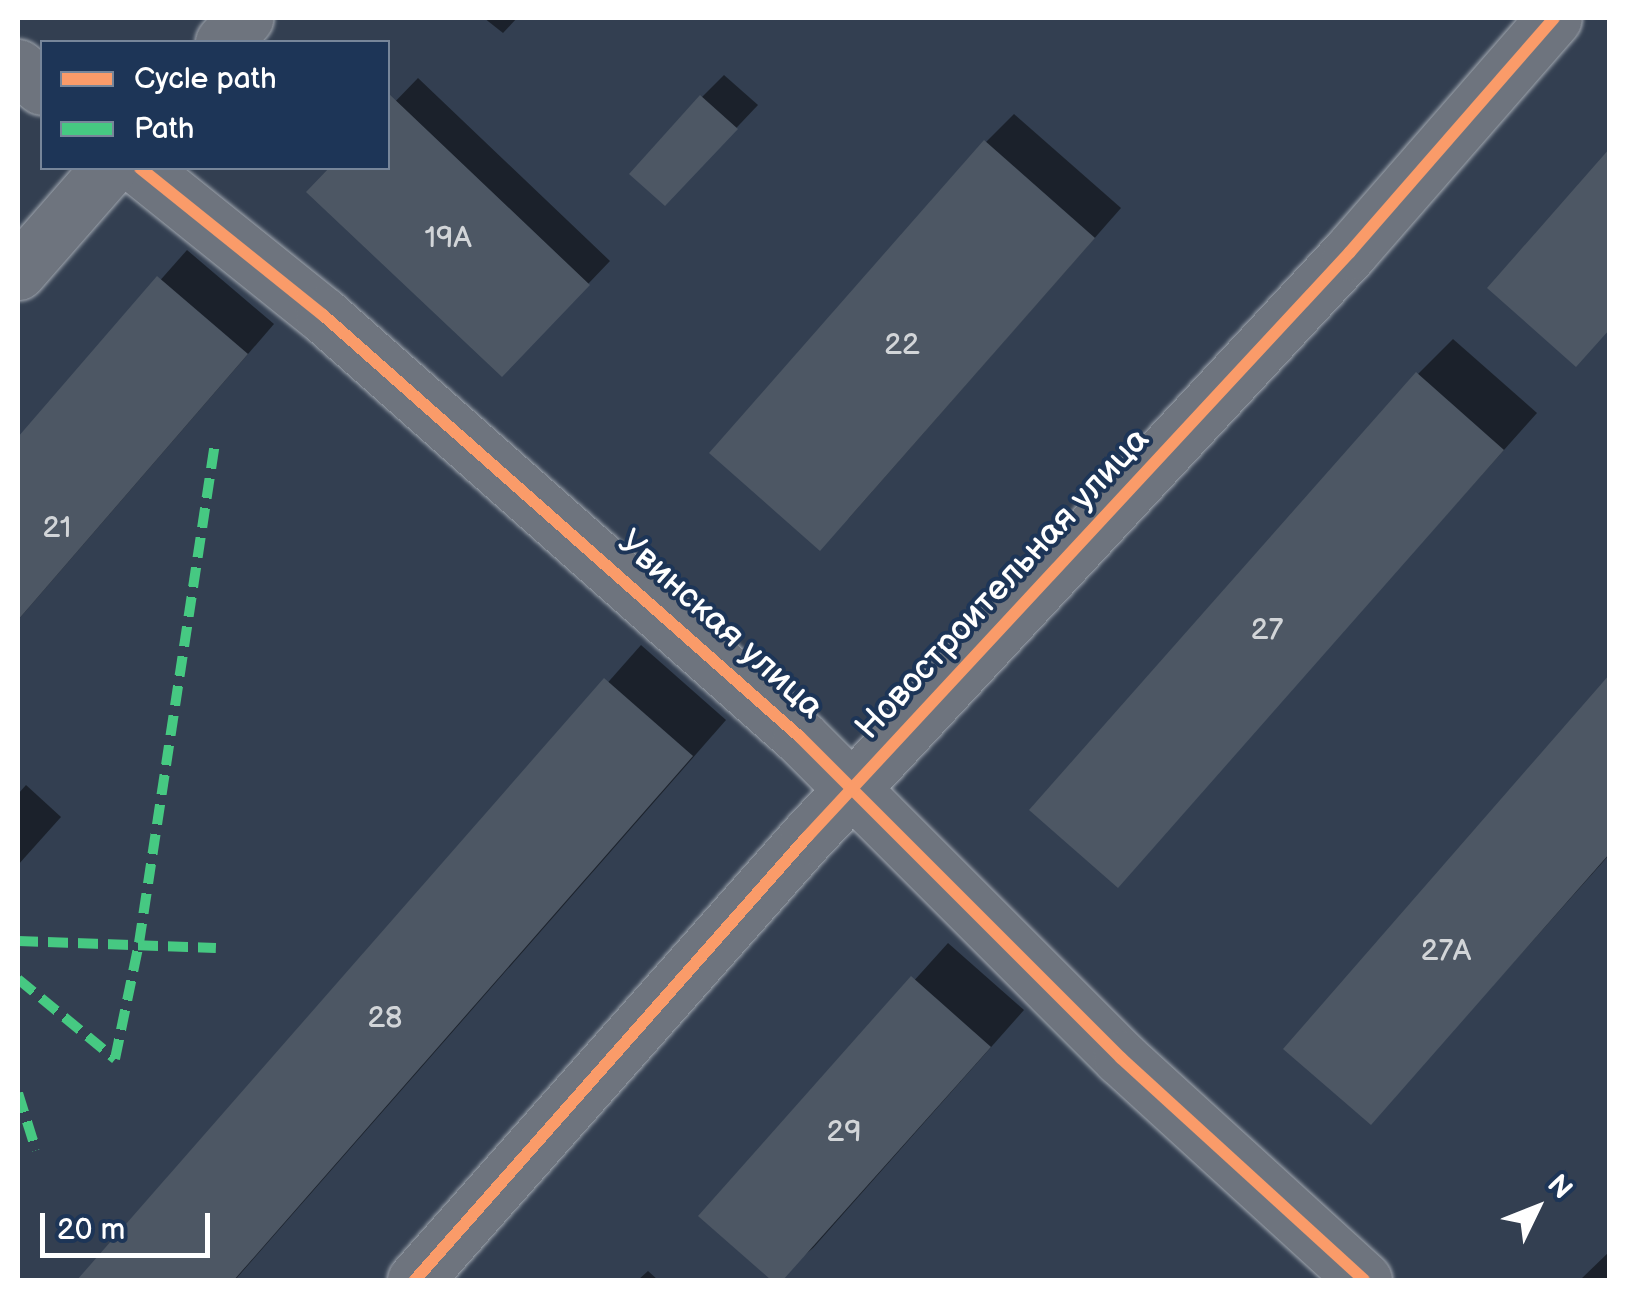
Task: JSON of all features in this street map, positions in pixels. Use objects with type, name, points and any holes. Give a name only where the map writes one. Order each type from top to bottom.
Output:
[{"type":"street","points":[[224,40],[246,18]]},
{"type":"street","name":"Новостроительная улица","points":[[415,1280],[854,788],[1350,252],[1554,18]]},
{"type":"street","points":[[18,67],[40,85]]},
{"type":"street","points":[[18,272],[107,170]]},
{"type":"street","name":"Увинская улица","points":[[142,170],[323,315],[854,788],[1121,1058],[1364,1280]]},
{"type":"building","points":[[390,95],[590,285],[502,377],[306,192],[327,170],[390,170]]},
{"type":"building","points":[[700,95],[738,129],[665,206],[629,174]]},
{"type":"building","points":[[984,140],[1095,238],[820,551],[709,453]]},
{"type":"building","points":[[1610,148],[1610,329],[1576,367],[1487,288]]},
{"type":"building","points":[[157,276],[248,354],[18,620],[18,437]]},
{"type":"building","points":[[1416,372],[1504,450],[1118,888],[1029,810]]},
{"type":"building","points":[[1610,674],[1610,853],[1371,1125],[1283,1049]]},
{"type":"building","points":[[604,678],[693,756],[234,1280],[77,1280]]},
{"type":"building","points":[[911,976],[991,1047],[783,1280],[771,1280],[698,1216]]},
{"type":"marked path","points":[[18,979],[115,1059],[139,943],[215,443]]},
{"type":"marked path","points":[[18,941],[216,948]]},
{"type":"marked path","points":[[18,1093],[36,1150]]},
{"type":"cycle path","points":[[415,1280],[807,837],[1350,252],[1554,18]]},
{"type":"cycle path","points":[[142,170],[323,315],[800,737],[1121,1058],[1364,1280]]}]
